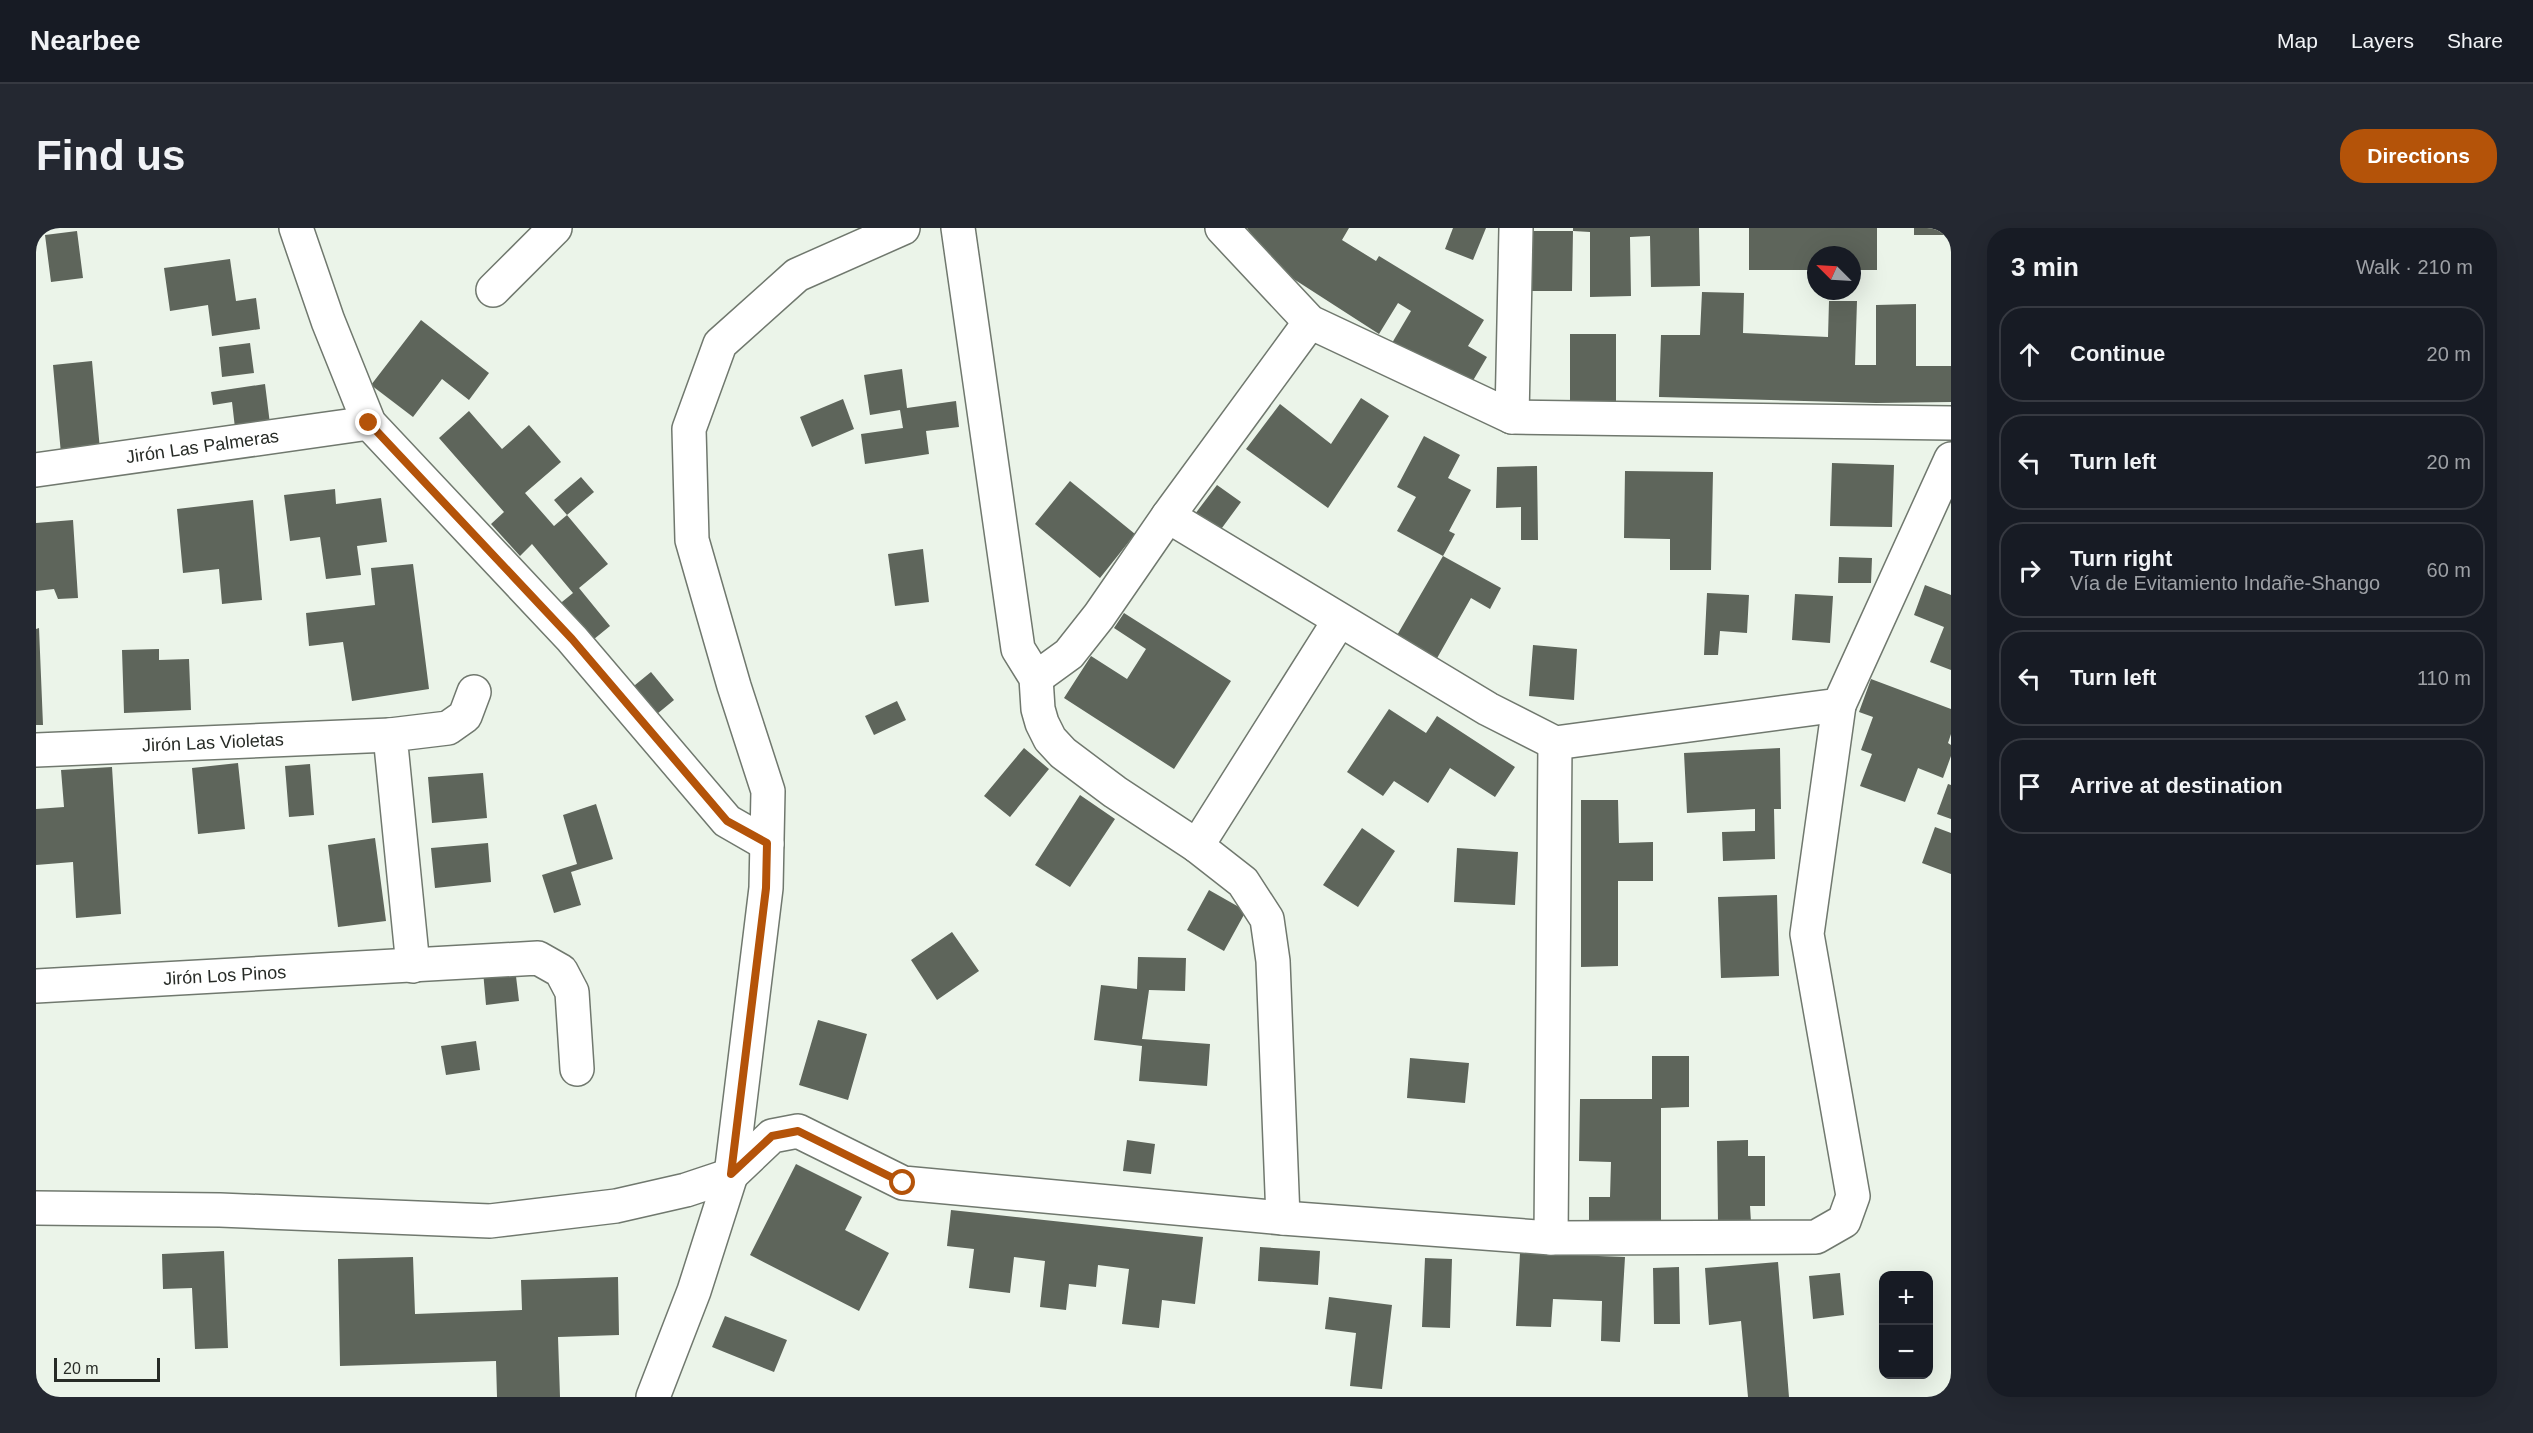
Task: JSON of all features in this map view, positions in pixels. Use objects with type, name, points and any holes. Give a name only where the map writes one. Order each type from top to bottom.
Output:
[{"type":"street","points":[[296,228],[328,321],[369,423],[572,639],[727,821],[767,843]]},
{"type":"street","points":[[493,290],[555,228]]},
{"type":"street","points":[[653,1397],[694,1291],[731,1174],[766,888],[768,791],[734,686],[692,540],[689,429],[720,344],[797,275],[903,228]]},
{"type":"street","points":[[958,228],[1016,640],[1018,650],[1036,678],[1038,709],[1042,723],[1050,740],[1063,753],[1115,792],[1197,846],[1243,882],[1268,919],[1272,961],[1283,1218]]},
{"type":"street","points":[[1222,228],[1310,322],[1512,417],[1951,423]]},
{"type":"street","points":[[1512,417],[1516,228]]},
{"type":"street","points":[[1036,678],[1069,654],[1100,616],[1168,516],[1310,322]]},
{"type":"street","name":"Jirón Las Palmeras","points":[[36,470],[369,423]]},
{"type":"street","points":[[36,1208],[220,1210],[490,1221],[616,1206],[686,1190],[731,1174],[772,1136],[798,1131],[903,1183],[1283,1218],[1551,1238],[1815,1237],[1844,1221],[1853,1196],[1807,934],[1839,705],[1951,459]]},
{"type":"street","points":[[1168,516],[1488,709],[1555,742],[1839,705]]},
{"type":"street","points":[[1197,846],[1339,621]]},
{"type":"street","name":"Jirón Las Violetas","points":[[36,750],[390,735],[448,728],[465,716],[474,692]]},
{"type":"street","points":[[390,735],[413,966]]},
{"type":"street","points":[[1551,1238],[1555,742]]},
{"type":"street","name":"Jirón Los Pinos","points":[[36,986],[538,958],[561,971],[572,992],[577,1069]]},
{"type":"building","points":[[1247,228],[1349,228],[1342,240],[1376,261],[1379,256],[1484,320],[1468,346],[1487,357],[1468,389],[1392,343],[1411,311],[1398,303],[1379,334],[1275,267]]},
{"type":"building","points":[[1453,228],[1486,228],[1473,260],[1445,249]]},
{"type":"building","points":[[1573,228],[1699,228],[1700,286],[1651,287],[1650,236],[1630,237],[1631,296],[1590,297],[1590,232],[1573,231]]},
{"type":"building","points":[[1749,228],[1877,228],[1877,270],[1861,270],[1861,246],[1807,246],[1807,270],[1749,270]]},
{"type":"building","points":[[1914,228],[1951,228],[1951,235],[1914,235]]},
{"type":"building","points":[[77,231],[83,278],[51,282],[45,235]]},
{"type":"building","points":[[1532,231],[1573,231],[1572,291],[1531,291]]},
{"type":"building","points":[[230,259],[236,301],[256,298],[260,329],[212,336],[208,305],[170,311],[164,268]]},
{"type":"building","points":[[1702,292],[1744,293],[1743,333],[1828,337],[1829,301],[1857,301],[1855,365],[1876,365],[1876,305],[1916,304],[1916,366],[1951,366],[1951,402],[1876,403],[1659,397],[1661,335],[1700,335]]},
{"type":"building","points":[[421,320],[489,373],[469,400],[442,379],[413,417],[371,385]]},
{"type":"building","points":[[1570,334],[1616,334],[1616,401],[1570,401]]},
{"type":"building","points":[[250,343],[254,373],[222,377],[219,347]]},
{"type":"building","points":[[92,361],[100,450],[61,454],[53,365]]},
{"type":"building","points":[[902,369],[907,408],[956,401],[959,427],[926,431],[929,454],[865,464],[861,434],[903,428],[900,410],[870,415],[864,375]]},
{"type":"building","points":[[265,384],[270,424],[235,428],[232,402],[213,405],[211,392]]},
{"type":"building","points":[[1361,398],[1389,416],[1328,508],[1246,449],[1280,404],[1331,444]]},
{"type":"building","points":[[843,399],[854,429],[812,447],[800,417]]},
{"type":"building","points":[[469,411],[502,449],[529,425],[561,462],[525,493],[554,526],[567,515],[608,564],[579,588],[610,626],[588,644],[557,606],[573,593],[532,544],[520,556],[491,524],[504,512],[439,438]]},
{"type":"building","points":[[1424,436],[1460,455],[1448,478],[1471,490],[1449,531],[1455,534],[1443,556],[1397,531],[1416,497],[1397,487]]},
{"type":"building","points":[[1832,463],[1894,465],[1892,527],[1830,526]]},
{"type":"building","points":[[1537,466],[1538,540],[1521,540],[1521,507],[1496,508],[1497,467]]},
{"type":"building","points":[[1625,471],[1713,472],[1711,570],[1670,570],[1670,539],[1624,538]]},
{"type":"building","points":[[581,477],[594,492],[567,515],[554,500]]},
{"type":"building","points":[[1070,481],[1135,534],[1100,578],[1035,524]]},
{"type":"building","points":[[1217,485],[1241,502],[1219,532],[1195,514]]},
{"type":"building","points":[[335,489],[336,504],[381,498],[387,542],[357,546],[361,575],[326,579],[320,537],[290,541],[284,495]]},
{"type":"building","points":[[253,500],[262,600],[222,604],[219,569],[183,573],[177,509]]},
{"type":"building","points":[[73,520],[78,598],[58,599],[54,589],[36,591],[36,523]]},
{"type":"building","points":[[923,549],[929,602],[895,606],[888,554]]},
{"type":"building","points":[[1443,556],[1501,588],[1490,609],[1471,598],[1436,660],[1396,637]]},
{"type":"building","points":[[1839,557],[1872,558],[1871,583],[1838,583]]},
{"type":"building","points":[[413,564],[429,689],[352,701],[343,642],[309,646],[306,613],[375,605],[371,568]]},
{"type":"building","points":[[1925,585],[1951,595],[1951,670],[1930,662],[1944,627],[1914,615]]},
{"type":"building","points":[[1707,593],[1749,595],[1747,633],[1720,631],[1718,655],[1704,655]]},
{"type":"building","points":[[1795,594],[1833,596],[1830,643],[1792,640]]},
{"type":"building","points":[[1124,613],[1231,681],[1174,769],[1064,698],[1091,656],[1127,679],[1146,649],[1114,628]]},
{"type":"building","points":[[39,628],[43,725],[36,725],[36,629]]},
{"type":"building","points":[[1533,645],[1577,649],[1574,700],[1529,696]]},
{"type":"building","points":[[159,649],[159,660],[189,659],[191,710],[124,713],[122,650]]},
{"type":"building","points":[[651,672],[674,700],[646,723],[624,694]]},
{"type":"building","points":[[1871,679],[1951,709],[1951,734],[1948,743],[1951,745],[1951,756],[1943,778],[1918,768],[1905,802],[1860,786],[1872,754],[1861,750],[1873,717],[1859,712]]},
{"type":"building","points":[[897,701],[906,720],[874,735],[865,716]]},
{"type":"building","points":[[1389,709],[1426,733],[1437,716],[1515,767],[1495,797],[1450,768],[1428,803],[1394,781],[1383,796],[1347,772]]},
{"type":"building","points":[[1024,748],[1049,769],[1010,817],[984,796]]},
{"type":"building","points":[[1780,748],[1781,809],[1774,809],[1775,859],[1723,861],[1722,832],[1755,831],[1755,809],[1687,813],[1684,753]]},
{"type":"building","points":[[238,763],[245,829],[198,834],[192,768]]},
{"type":"building","points":[[310,764],[314,815],[289,817],[285,766]]},
{"type":"building","points":[[112,767],[121,914],[76,918],[73,862],[36,865],[36,809],[64,807],[61,770]]},
{"type":"building","points":[[483,773],[487,818],[432,823],[428,777]]},
{"type":"building","points":[[1948,784],[1951,785],[1951,819],[1937,814]]},
{"type":"building","points":[[1080,795],[1115,819],[1070,887],[1035,865]]},
{"type":"building","points":[[1581,800],[1618,800],[1619,843],[1653,842],[1653,881],[1618,881],[1618,966],[1581,967]]},
{"type":"building","points":[[596,804],[613,859],[571,872],[581,905],[554,913],[542,875],[577,864],[563,815]]},
{"type":"building","points":[[1935,827],[1951,833],[1951,874],[1922,863]]},
{"type":"building","points":[[1362,828],[1395,851],[1358,907],[1323,885]]},
{"type":"building","points":[[375,838],[386,921],[338,927],[328,845]]},
{"type":"building","points":[[488,843],[491,882],[435,888],[431,848]]},
{"type":"building","points":[[1457,848],[1518,852],[1515,905],[1454,902]]},
{"type":"building","points":[[1209,890],[1246,911],[1224,951],[1187,930]]},
{"type":"building","points":[[1777,895],[1779,976],[1721,978],[1718,897]]},
{"type":"building","points":[[952,932],[979,971],[937,1000],[911,960]]},
{"type":"building","points":[[1138,957],[1186,958],[1185,991],[1149,990],[1142,1039],[1210,1044],[1207,1086],[1139,1081],[1142,1046],[1094,1040],[1101,985],[1137,989]]},
{"type":"building","points":[[515,968],[519,1001],[486,1005],[483,971]]},
{"type":"building","points":[[818,1020],[867,1034],[848,1100],[799,1085]]},
{"type":"building","points":[[476,1041],[480,1070],[446,1075],[441,1046]]},
{"type":"building","points":[[1652,1056],[1689,1056],[1689,1107],[1661,1108],[1661,1224],[1589,1223],[1589,1197],[1610,1197],[1611,1162],[1579,1161],[1580,1099],[1652,1099]]},
{"type":"building","points":[[1410,1058],[1469,1063],[1465,1103],[1407,1098]]},
{"type":"building","points":[[1127,1140],[1155,1144],[1151,1174],[1123,1171]]},
{"type":"building","points":[[1748,1140],[1748,1156],[1765,1156],[1765,1206],[1750,1206],[1751,1222],[1718,1222],[1717,1141]]},
{"type":"building","points":[[796,1164],[862,1197],[845,1230],[889,1253],[859,1311],[750,1255]]},
{"type":"building","points":[[951,1210],[1203,1237],[1195,1304],[1162,1300],[1159,1328],[1122,1324],[1129,1269],[1098,1265],[1096,1287],[1069,1284],[1066,1310],[1040,1307],[1045,1261],[1014,1257],[1010,1293],[969,1288],[974,1249],[947,1246]]},
{"type":"building","points":[[1260,1247],[1320,1251],[1318,1285],[1258,1281]]},
{"type":"building","points":[[224,1251],[228,1348],[195,1349],[192,1288],[163,1289],[162,1254]]},
{"type":"building","points":[[1520,1253],[1625,1257],[1620,1342],[1601,1341],[1602,1301],[1553,1299],[1551,1327],[1516,1326]]},
{"type":"building","points":[[413,1257],[415,1314],[522,1310],[521,1280],[618,1277],[619,1335],[558,1337],[560,1397],[497,1397],[496,1361],[340,1366],[338,1259]]},
{"type":"building","points":[[1425,1258],[1452,1259],[1450,1328],[1422,1327]]},
{"type":"building","points":[[1778,1262],[1789,1397],[1748,1397],[1741,1321],[1709,1325],[1705,1268]]},
{"type":"building","points":[[1679,1267],[1680,1324],[1654,1324],[1653,1268]]},
{"type":"building","points":[[1840,1273],[1844,1315],[1813,1319],[1809,1276]]},
{"type":"building","points":[[1329,1297],[1392,1305],[1382,1389],[1350,1386],[1356,1333],[1325,1329]]},
{"type":"building","points":[[725,1316],[787,1340],[774,1372],[712,1347]]},
{"type":"route","points":[[369,423],[572,639],[727,821],[767,843],[766,888],[731,1174],[772,1136],[798,1131],[903,1183]]}]
